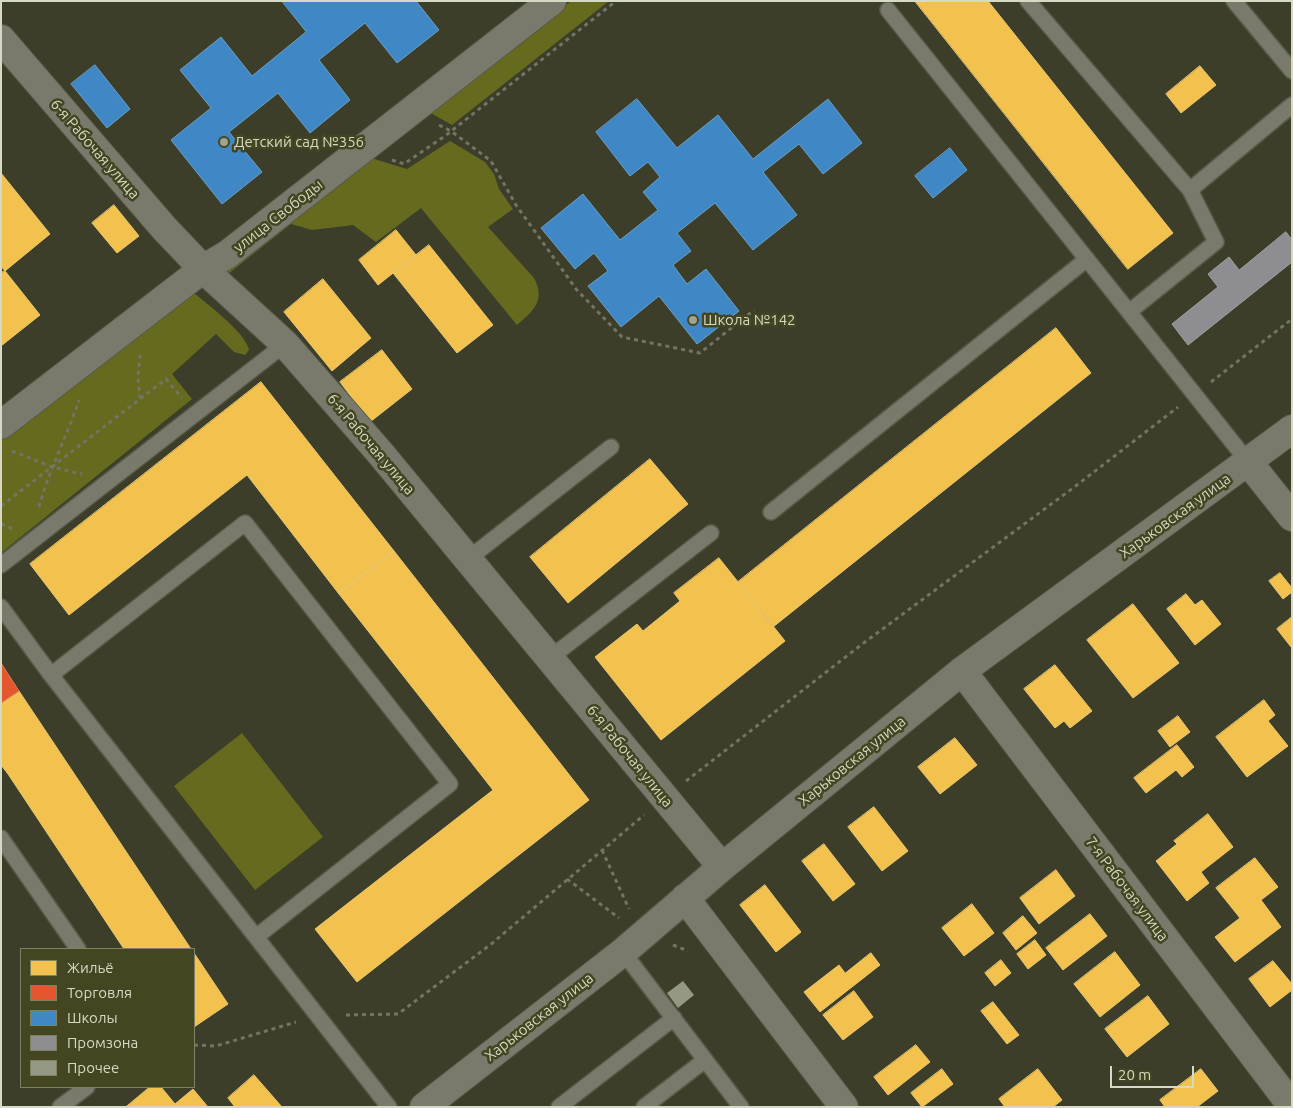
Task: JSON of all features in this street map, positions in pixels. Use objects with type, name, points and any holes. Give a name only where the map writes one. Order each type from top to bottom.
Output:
[{"type":"street","name":"улица Свободы","points":[[1,425],[203,269],[228,254],[362,151],[552,1]]},
{"type":"street","name":"6-я Рабочая улица","points":[[1,39],[164,228],[203,269],[285,344],[381,454],[722,867]]},
{"type":"street","name":"Харьковская улица","points":[[424,1107],[632,943],[962,671],[1249,463],[1292,429]]},
{"type":"street","points":[[1249,463],[1292,517]]},
{"type":"street","name":"7-я Рабочая улица","points":[[962,671],[1292,1106]]},
{"type":"street","points":[[685,898],[844,1107]]},
{"type":"lane","points":[[1028,1],[1190,190],[1216,242],[1129,312]]},
{"type":"lane","points":[[1234,1],[1292,71]]},
{"type":"lane","points":[[888,10],[1249,463]]},
{"type":"lane","points":[[1190,190],[1292,105]]},
{"type":"lane","points":[[771,512],[1087,259]]},
{"type":"lane","points":[[1,565],[285,344]]},
{"type":"lane","points":[[468,559],[611,447]]},
{"type":"lane","points":[[51,675],[245,522],[270,553],[450,784],[256,937]]},
{"type":"lane","points":[[550,658],[711,533]]},
{"type":"lane","points":[[1,607],[51,675],[388,1107]]},
{"type":"lane","points":[[1,838],[77,948]]},
{"type":"lane","points":[[632,943],[674,1018],[741,1107]]},
{"type":"lane","points":[[559,1107],[674,1018]]},
{"type":"lane","points":[[644,1107],[705,1060]]},
{"type":"lane","points":[[60,1107],[86,1088]]},
{"type":"path","points":[[362,151],[404,164],[451,131],[616,1]]},
{"type":"path","points":[[411,111],[451,131],[491,161],[516,205],[576,289],[622,337],[700,353],[754,310]]},
{"type":"path","points":[[195,1045],[216,1046],[317,1016],[398,1014],[490,945],[665,798],[861,644],[1077,485],[1292,319]]},
{"type":"path","points":[[1,506],[166,378],[195,414]]},
{"type":"path","points":[[35,538],[36,517],[52,467],[64,443],[80,398]]},
{"type":"path","points":[[10,451],[52,467],[108,481]]},
{"type":"path","points":[[602,850],[632,943]]},
{"type":"path","points":[[568,879],[632,943],[691,952]]},
{"type":"shaded area","points":[[571,1],[609,1],[452,125],[427,111]]},
{"type":"shaded area","points":[[450,141],[485,162],[494,174],[499,189],[513,209],[488,227],[534,278],[537,286],[539,293],[536,305],[517,325],[421,208],[376,242],[353,225],[312,230],[291,224],[228,274],[223,272],[368,157],[407,169]]},
{"type":"shaded area","points":[[188,288],[232,326],[246,343],[249,350],[245,355],[234,352],[216,334],[172,374],[192,399],[1,553],[1,432]]},
{"type":"shaded area","points":[[242,733],[323,837],[255,890],[174,786]]},
{"type":"building: Жильё","points":[[915,1],[988,1],[1173,233],[1128,269]]},
{"type":"building: Жильё","points":[[1200,66],[1216,85],[1181,113],[1166,94]]},
{"type":"building: Жильё","points":[[1,173],[50,234],[5,271],[1,266]]},
{"type":"building: Жильё","points":[[114,205],[139,236],[117,253],[92,223]]},
{"type":"building: Жильё","points":[[396,230],[416,255],[378,285],[359,260]]},
{"type":"building: Жильё","points":[[429,245],[493,325],[457,353],[393,273]]},
{"type":"building: Жильё","points":[[5,271],[40,315],[1,346],[1,273]]},
{"type":"building: Жильё","points":[[323,279],[371,338],[332,371],[284,312]]},
{"type":"building: Жильё","points":[[1056,328],[1091,373],[773,627],[738,582]]},
{"type":"building: Жильё","points":[[382,350],[412,389],[370,422],[340,382]]},
{"type":"building: Жильё","points":[[261,382],[394,551],[339,594],[247,475],[69,615],[30,564]]},
{"type":"building: Жильё","points":[[650,459],[688,504],[568,603],[530,557]]},
{"type":"building: Жильё","points":[[394,551],[589,800],[357,982],[315,929],[493,790],[339,594]]},
{"type":"building: Жильё","points":[[719,558],[785,641],[661,740],[595,657],[637,624],[643,631],[680,601],[674,593]]},
{"type":"building: Жильё","points":[[1280,573],[1292,588],[1292,592],[1283,599],[1269,581]]},
{"type":"building: Жильё","points":[[1186,594],[1195,605],[1202,600],[1221,624],[1195,645],[1167,609]]},
{"type":"building: Жильё","points":[[1133,604],[1179,663],[1133,698],[1087,640]]},
{"type":"building: Жильё","points":[[1292,617],[1292,647],[1291,647],[1277,629]]},
{"type":"building: Жильё","points":[[1055,665],[1092,711],[1070,728],[1064,721],[1055,728],[1024,689]]},
{"type":"building: Жильё","points":[[19,691],[190,948],[123,948],[1,765],[1,703]]},
{"type":"building: Жильё","points":[[1264,700],[1275,715],[1268,721],[1288,746],[1247,777],[1216,737]]},
{"type":"building: Жильё","points":[[1178,716],[1190,732],[1170,747],[1158,731]]},
{"type":"building: Жильё","points":[[955,738],[977,765],[940,794],[918,767]]},
{"type":"building: Жильё","points":[[1177,745],[1194,767],[1182,777],[1176,770],[1146,793],[1134,778]]},
{"type":"building: Жильё","points":[[874,807],[908,851],[882,871],[848,827]]},
{"type":"building: Жильё","points":[[1208,814],[1233,847],[1201,872],[1209,883],[1187,901],[1156,861],[1177,844],[1174,841]]},
{"type":"building: Жильё","points":[[824,844],[855,884],[833,901],[802,861]]},
{"type":"building: Жильё","points":[[1255,858],[1278,887],[1261,900],[1281,927],[1235,962],[1215,937],[1240,918],[1216,888]]},
{"type":"building: Жильё","points":[[1056,870],[1075,896],[1039,924],[1020,898]]},
{"type":"building: Жильё","points":[[765,885],[801,932],[776,952],[740,905]]},
{"type":"building: Жильё","points":[[972,904],[994,933],[964,956],[942,928]]},
{"type":"building: Жильё","points":[[1090,914],[1107,936],[1063,970],[1046,948]]},
{"type":"building: Жильё","points":[[1023,916],[1037,933],[1016,950],[1003,933]]},
{"type":"building: Жильё","points":[[1035,940],[1046,955],[1028,969],[1017,954]]},
{"type":"building: Жильё","points":[[1115,952],[1140,985],[1100,1017],[1074,984]]},
{"type":"building: Жильё","points":[[871,953],[880,965],[820,1012],[804,992],[839,965],[845,973]]},
{"type":"building: Жильё","points":[[195,954],[228,1004],[195,1026]]},
{"type":"building: Жильё","points":[[1001,960],[1011,973],[995,986],[985,973]]},
{"type":"building: Жильё","points":[[1273,961],[1292,984],[1292,990],[1270,1007],[1249,979]]},
{"type":"building: Жильё","points":[[854,991],[873,1017],[843,1040],[823,1015]]},
{"type":"building: Жильё","points":[[1148,996],[1169,1024],[1127,1057],[1105,1029]]},
{"type":"building: Жильё","points":[[993,1002],[1019,1035],[1007,1044],[981,1011]]},
{"type":"building: Жильё","points":[[916,1045],[930,1062],[888,1095],[874,1077]]},
{"type":"building: Жильё","points":[[942,1069],[953,1084],[922,1107],[911,1093]]},
{"type":"building: Жильё","points":[[1038,1069],[1062,1100],[1053,1107],[1005,1107],[999,1099]]},
{"type":"building: Жильё","points":[[1201,1069],[1218,1091],[1197,1107],[1165,1107],[1160,1100]]},
{"type":"building: Жильё","points":[[254,1075],[282,1107],[235,1107],[228,1098]]},
{"type":"building: Жильё","points":[[149,1088],[162,1088],[175,1104],[193,1089],[208,1107],[126,1107]]},
{"type":"building: Торговля","points":[[1,663],[19,691],[1,703]]},
{"type":"building: Школы","points":[[282,1],[416,1],[439,30],[397,63],[365,23],[319,60],[350,100],[310,133],[278,93],[229,132],[262,172],[222,204],[171,140],[211,108],[180,70],[221,37],[252,76],[306,32]]},
{"type":"building: Школы","points":[[95,65],[130,109],[107,128],[71,84]]},
{"type":"building: Школы","points":[[637,99],[677,148],[718,115],[753,159],[828,99],[862,143],[823,174],[799,144],[763,172],[797,215],[753,250],[715,203],[677,233],[691,251],[673,265],[687,284],[706,269],[739,311],[697,344],[659,296],[621,327],[588,286],[608,271],[594,253],[575,269],[541,228],[583,194],[620,240],[658,210],[643,192],[660,177],[648,162],[630,176],[596,132]]},
{"type":"building: Школы","points":[[950,148],[967,170],[933,198],[915,176]]},
{"type":"building: Промзона","points":[[1286,232],[1292,240],[1292,262],[1188,345],[1172,324],[1218,287],[1208,274],[1229,257],[1239,270]]},
{"type":"building: Прочее","points":[[683,981],[694,995],[678,1008],[667,993]]},
{"type":"place","name":"Детский сад №356","points":[[224,142]]},
{"type":"place","name":"Школа №142","points":[[693,320]]}]
